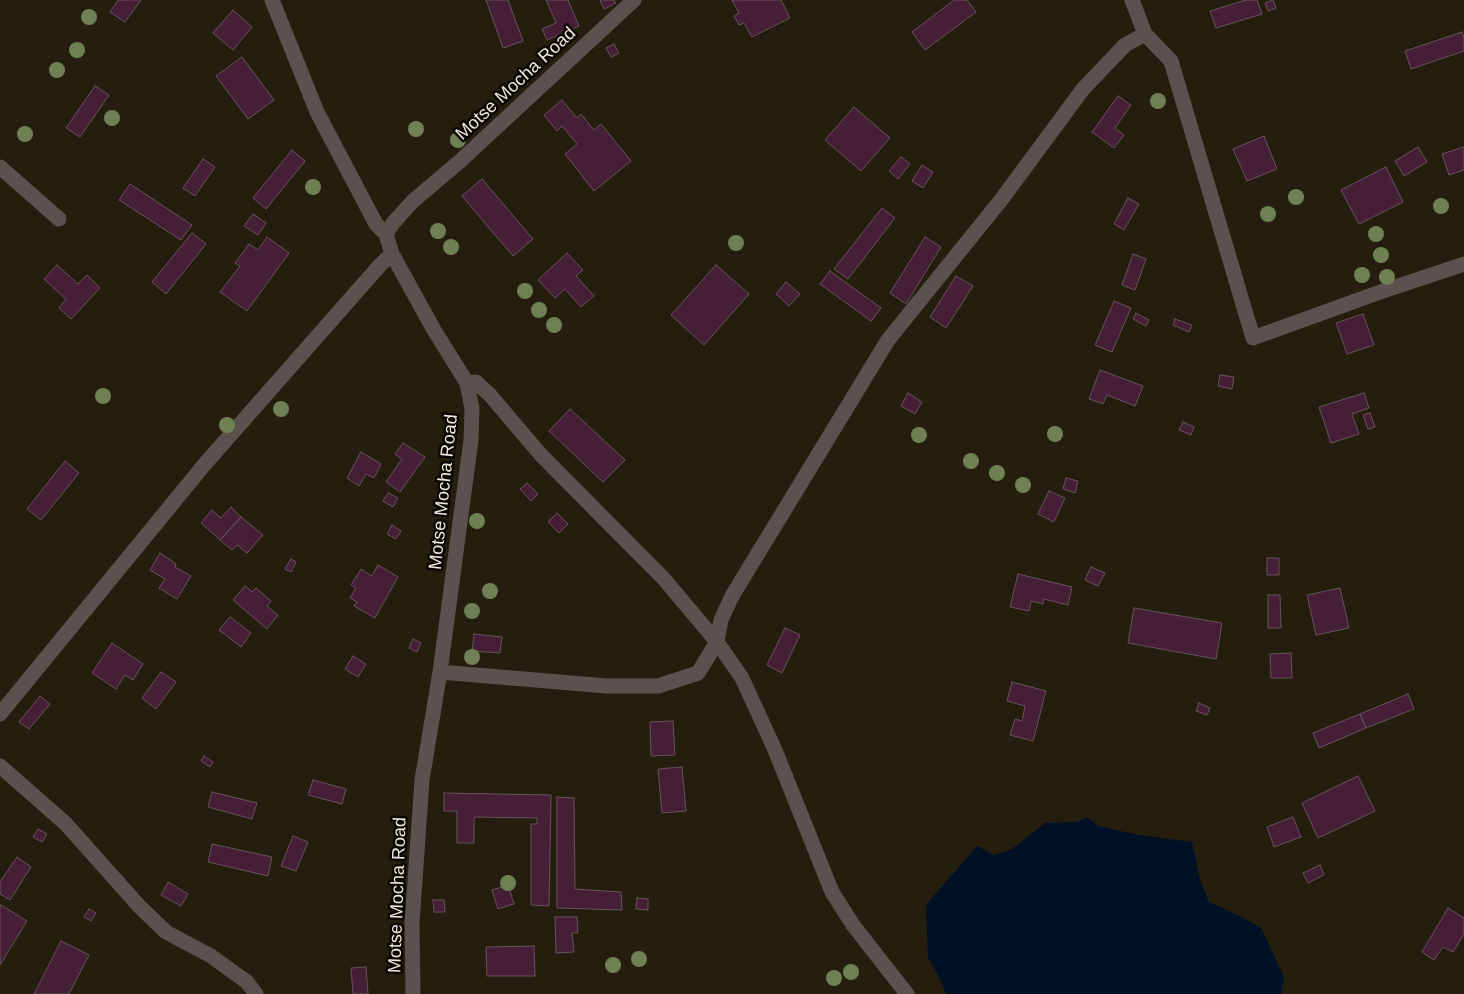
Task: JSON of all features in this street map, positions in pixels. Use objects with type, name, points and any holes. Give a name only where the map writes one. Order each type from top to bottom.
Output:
[{"type":"street","points":[[272,0],[317,112],[376,224],[386,234]]},
{"type":"street","name":"Motse Mocha Road","points":[[413,994],[412,924],[422,780],[440,672],[471,440],[472,409],[467,383],[434,330],[392,254],[386,234],[414,201],[459,162],[634,0]]},
{"type":"street","points":[[1132,0],[1145,34],[1171,61],[1253,338],[1464,264]]},
{"type":"street","points":[[440,672],[607,686],[658,686],[698,673],[717,642],[721,620],[732,596],[888,340],[1001,200],[1083,89],[1125,45],[1145,34]]},
{"type":"street","points":[[0,167],[59,219]]},
{"type":"street","points":[[0,714],[204,465],[381,264],[392,254]]},
{"type":"street","points":[[467,383],[476,382],[490,394],[541,455],[618,530],[664,579],[717,642],[742,678],[778,758],[832,892],[853,925],[907,994]]},
{"type":"street","points":[[0,766],[66,824],[138,906],[166,932],[210,956],[248,982],[256,994]]},
{"type":"water","points":[[1087,817],[1098,826],[1138,835],[1192,842],[1200,880],[1209,902],[1261,928],[1284,977],[1281,994],[946,994],[928,958],[926,905],[977,846],[994,855],[1012,849],[1045,823],[1077,822]]},
{"type":"building","points":[[118,0],[141,0],[125,22],[110,12]]},
{"type":"building","points":[[486,0],[508,0],[523,41],[503,48]]},
{"type":"building","points":[[546,0],[568,0],[579,26],[547,40],[542,29],[556,23]]},
{"type":"building","points":[[600,0],[614,0],[616,3],[604,9]]},
{"type":"building","points":[[732,0],[781,0],[790,18],[752,37],[744,23],[739,25],[734,16],[739,13]]},
{"type":"building","points":[[954,0],[967,0],[976,12],[925,50],[912,32]]},
{"type":"building","points":[[1246,0],[1257,0],[1262,14],[1216,28],[1210,11]]},
{"type":"building","points":[[1273,0],[1276,8],[1268,11],[1265,3]]},
{"type":"building","points":[[233,10],[252,27],[233,50],[213,33]]},
{"type":"building","points":[[1462,32],[1464,51],[1411,69],[1405,51]]},
{"type":"building","points":[[614,44],[619,53],[611,57],[606,48]]},
{"type":"building","points":[[242,57],[274,100],[248,119],[216,76]]},
{"type":"building","points":[[95,86],[109,95],[80,137],[66,128]]},
{"type":"building","points":[[1118,96],[1131,105],[1115,128],[1124,135],[1114,148],[1092,132]]},
{"type":"building","points":[[562,100],[577,118],[581,114],[594,130],[601,124],[631,161],[594,191],[565,154],[577,144],[562,126],[557,131],[544,115]]},
{"type":"building","points":[[854,107],[890,138],[861,171],[825,140]]},
{"type":"building","points":[[1264,136],[1277,169],[1247,181],[1233,149]]},
{"type":"building","points":[[1418,147],[1427,162],[1404,176],[1395,161]]},
{"type":"building","points":[[1464,147],[1464,170],[1449,175],[1442,154]]},
{"type":"building","points":[[292,150],[305,161],[266,209],[253,198]]},
{"type":"building","points":[[901,157],[910,164],[898,179],[889,171]]},
{"type":"building","points":[[203,159],[215,167],[195,196],[183,188]]},
{"type":"building","points":[[922,165],[933,172],[923,188],[912,181]]},
{"type":"building","points":[[1386,167],[1403,202],[1359,224],[1341,190]]},
{"type":"building","points":[[482,179],[533,239],[513,256],[462,196]]},
{"type":"building","points":[[130,184],[192,225],[181,240],[119,200]]},
{"type":"building","points":[[1128,198],[1139,204],[1124,230],[1114,224]]},
{"type":"building","points":[[882,208],[895,218],[848,279],[834,269]]},
{"type":"building","points":[[253,214],[266,223],[258,235],[244,226]]},
{"type":"building","points":[[192,233],[206,244],[166,294],[152,282]]},
{"type":"building","points":[[267,237],[289,253],[247,311],[220,292],[240,266],[235,263],[249,244],[258,250]]},
{"type":"building","points":[[925,237],[941,247],[906,304],[890,293]]},
{"type":"building","points":[[567,253],[583,270],[576,276],[594,296],[581,307],[565,289],[555,298],[538,280]]},
{"type":"building","points":[[1133,254],[1146,259],[1135,290],[1122,285]]},
{"type":"building","points":[[57,265],[78,284],[87,275],[100,288],[71,319],[59,308],[66,299],[44,279]]},
{"type":"building","points":[[716,265],[749,294],[704,345],[671,315]]},
{"type":"building","points":[[830,271],[881,308],[871,321],[820,284]]},
{"type":"building","points":[[956,276],[973,286],[946,328],[930,317]]},
{"type":"building","points":[[786,282],[800,294],[789,306],[776,294]]},
{"type":"building","points":[[1114,301],[1131,308],[1112,352],[1095,345]]},
{"type":"building","points":[[1136,313],[1149,320],[1146,326],[1133,319]]},
{"type":"building","points":[[1363,314],[1374,345],[1347,354],[1336,323]]},
{"type":"building","points":[[1175,319],[1192,325],[1189,332],[1173,325]]},
{"type":"building","points":[[1100,370],[1143,386],[1135,406],[1107,395],[1103,404],[1089,399]]},
{"type":"building","points":[[1220,375],[1234,377],[1232,389],[1218,386]]},
{"type":"building","points":[[908,393],[922,402],[915,414],[901,406]]},
{"type":"building","points":[[1364,393],[1369,408],[1352,414],[1359,434],[1331,443],[1319,407]]},
{"type":"building","points":[[570,409],[625,460],[603,482],[549,431]]},
{"type":"building","points":[[1370,413],[1375,427],[1368,429],[1363,415]]},
{"type":"building","points":[[1183,422],[1194,427],[1191,435],[1179,430]]},
{"type":"building","points":[[403,443],[425,457],[400,492],[386,482],[402,459],[395,454]]},
{"type":"building","points":[[361,452],[381,464],[374,478],[366,474],[359,486],[347,478]]},
{"type":"building","points":[[65,461],[79,473],[41,520],[27,509]]},
{"type":"building","points":[[1066,478],[1078,481],[1075,493],[1063,489]]},
{"type":"building","points":[[527,483],[538,494],[531,501],[520,489]]},
{"type":"building","points":[[1049,491],[1065,498],[1054,522],[1038,514]]},
{"type":"building","points":[[388,493],[398,498],[393,507],[383,501]]},
{"type":"building","points":[[231,507],[241,517],[220,540],[201,523],[212,510],[221,518]]},
{"type":"building","points":[[557,513],[568,524],[559,533],[548,522]]},
{"type":"building","points":[[241,517],[263,535],[247,553],[237,545],[232,550],[220,540]]},
{"type":"building","points":[[392,525],[401,531],[396,539],[387,534]]},
{"type":"building","points":[[160,553],[176,564],[175,567],[191,576],[177,599],[159,588],[165,579],[150,570]]},
{"type":"building","points":[[1267,558],[1279,558],[1279,575],[1267,575]]},
{"type":"building","points":[[291,559],[296,562],[291,572],[285,569]]},
{"type":"building","points":[[378,565],[398,577],[375,618],[354,606],[357,602],[350,598],[356,588],[351,585],[361,569],[372,576]]},
{"type":"building","points":[[1091,567],[1105,573],[1098,586],[1085,580]]},
{"type":"building","points":[[1018,574],[1072,587],[1068,605],[1044,599],[1043,604],[1031,601],[1029,611],[1010,607]]},
{"type":"building","points":[[245,586],[252,592],[256,588],[271,601],[267,606],[278,615],[267,629],[233,600]]},
{"type":"building","points":[[1340,588],[1349,628],[1316,635],[1307,595]]},
{"type":"building","points":[[1268,595],[1280,595],[1281,628],[1268,628]]},
{"type":"building","points":[[1134,608],[1222,623],[1216,659],[1128,643]]},
{"type":"building","points":[[230,617],[251,633],[241,647],[219,630]]},
{"type":"building","points":[[785,628],[800,635],[782,673],[767,665]]},
{"type":"building","points":[[474,634],[502,637],[500,653],[472,651]]},
{"type":"building","points":[[413,639],[421,643],[417,652],[409,648]]},
{"type":"building","points":[[112,643],[143,664],[133,680],[125,675],[116,689],[92,673]]},
{"type":"building","points":[[1291,653],[1292,678],[1271,678],[1270,654]]},
{"type":"building","points":[[353,656],[366,664],[358,677],[345,669]]},
{"type":"building","points":[[161,672],[176,682],[156,709],[142,698]]},
{"type":"building","points":[[1012,682],[1046,691],[1033,741],[1010,735],[1015,719],[1022,721],[1025,706],[1007,701]]},
{"type":"building","points":[[1408,694],[1414,709],[1366,728],[1360,714]]},
{"type":"building","points":[[40,696],[50,704],[29,729],[19,722]]},
{"type":"building","points":[[1199,703],[1210,708],[1207,715],[1196,711]]},
{"type":"building","points":[[1360,714],[1366,728],[1319,748],[1313,733]]},
{"type":"building","points":[[673,721],[675,755],[651,756],[650,722]]},
{"type":"building","points":[[204,756],[213,762],[210,767],[201,761]]},
{"type":"building","points":[[682,767],[686,811],[662,813],[658,769]]},
{"type":"building","points":[[1358,776],[1375,811],[1318,838],[1302,803]]},
{"type":"building","points":[[313,780],[346,789],[342,804],[308,795]]},
{"type":"building","points":[[212,792],[257,803],[252,819],[208,807]]},
{"type":"building","points":[[444,793],[551,795],[549,906],[531,905],[531,824],[537,824],[537,818],[474,817],[474,843],[457,843],[457,811],[444,811]]},
{"type":"building","points":[[557,797],[574,798],[575,889],[621,892],[622,910],[557,908]]},
{"type":"building","points":[[1293,817],[1301,837],[1274,847],[1267,827]]},
{"type":"building","points":[[38,829],[47,834],[42,842],[33,837]]},
{"type":"building","points":[[293,836],[308,842],[296,871],[281,866]]},
{"type":"building","points":[[212,844],[272,857],[268,876],[208,862]]},
{"type":"building","points":[[17,857],[31,867],[10,900],[0,894],[0,882]]},
{"type":"building","points":[[1320,865],[1324,875],[1308,883],[1303,873]]},
{"type":"building","points":[[168,882],[188,894],[181,906],[161,895]]},
{"type":"building","points":[[508,885],[514,904],[498,909],[492,890]]},
{"type":"building","points":[[637,898],[648,899],[648,910],[636,909]]},
{"type":"building","points":[[433,900],[444,900],[445,912],[434,912]]},
{"type":"building","points":[[0,906],[27,921],[0,965]]},
{"type":"building","points":[[1448,908],[1464,918],[1464,934],[1453,952],[1443,947],[1434,960],[1422,952]]},
{"type":"building","points":[[89,909],[96,913],[91,921],[84,917]]},
{"type":"building","points":[[555,917],[577,917],[578,933],[572,933],[574,952],[556,953]]},
{"type":"building","points":[[61,941],[89,955],[69,994],[34,994]]},
{"type":"building","points":[[534,946],[535,976],[487,976],[486,947]]},
{"type":"building","points":[[366,967],[368,994],[353,994],[351,968]]}]
